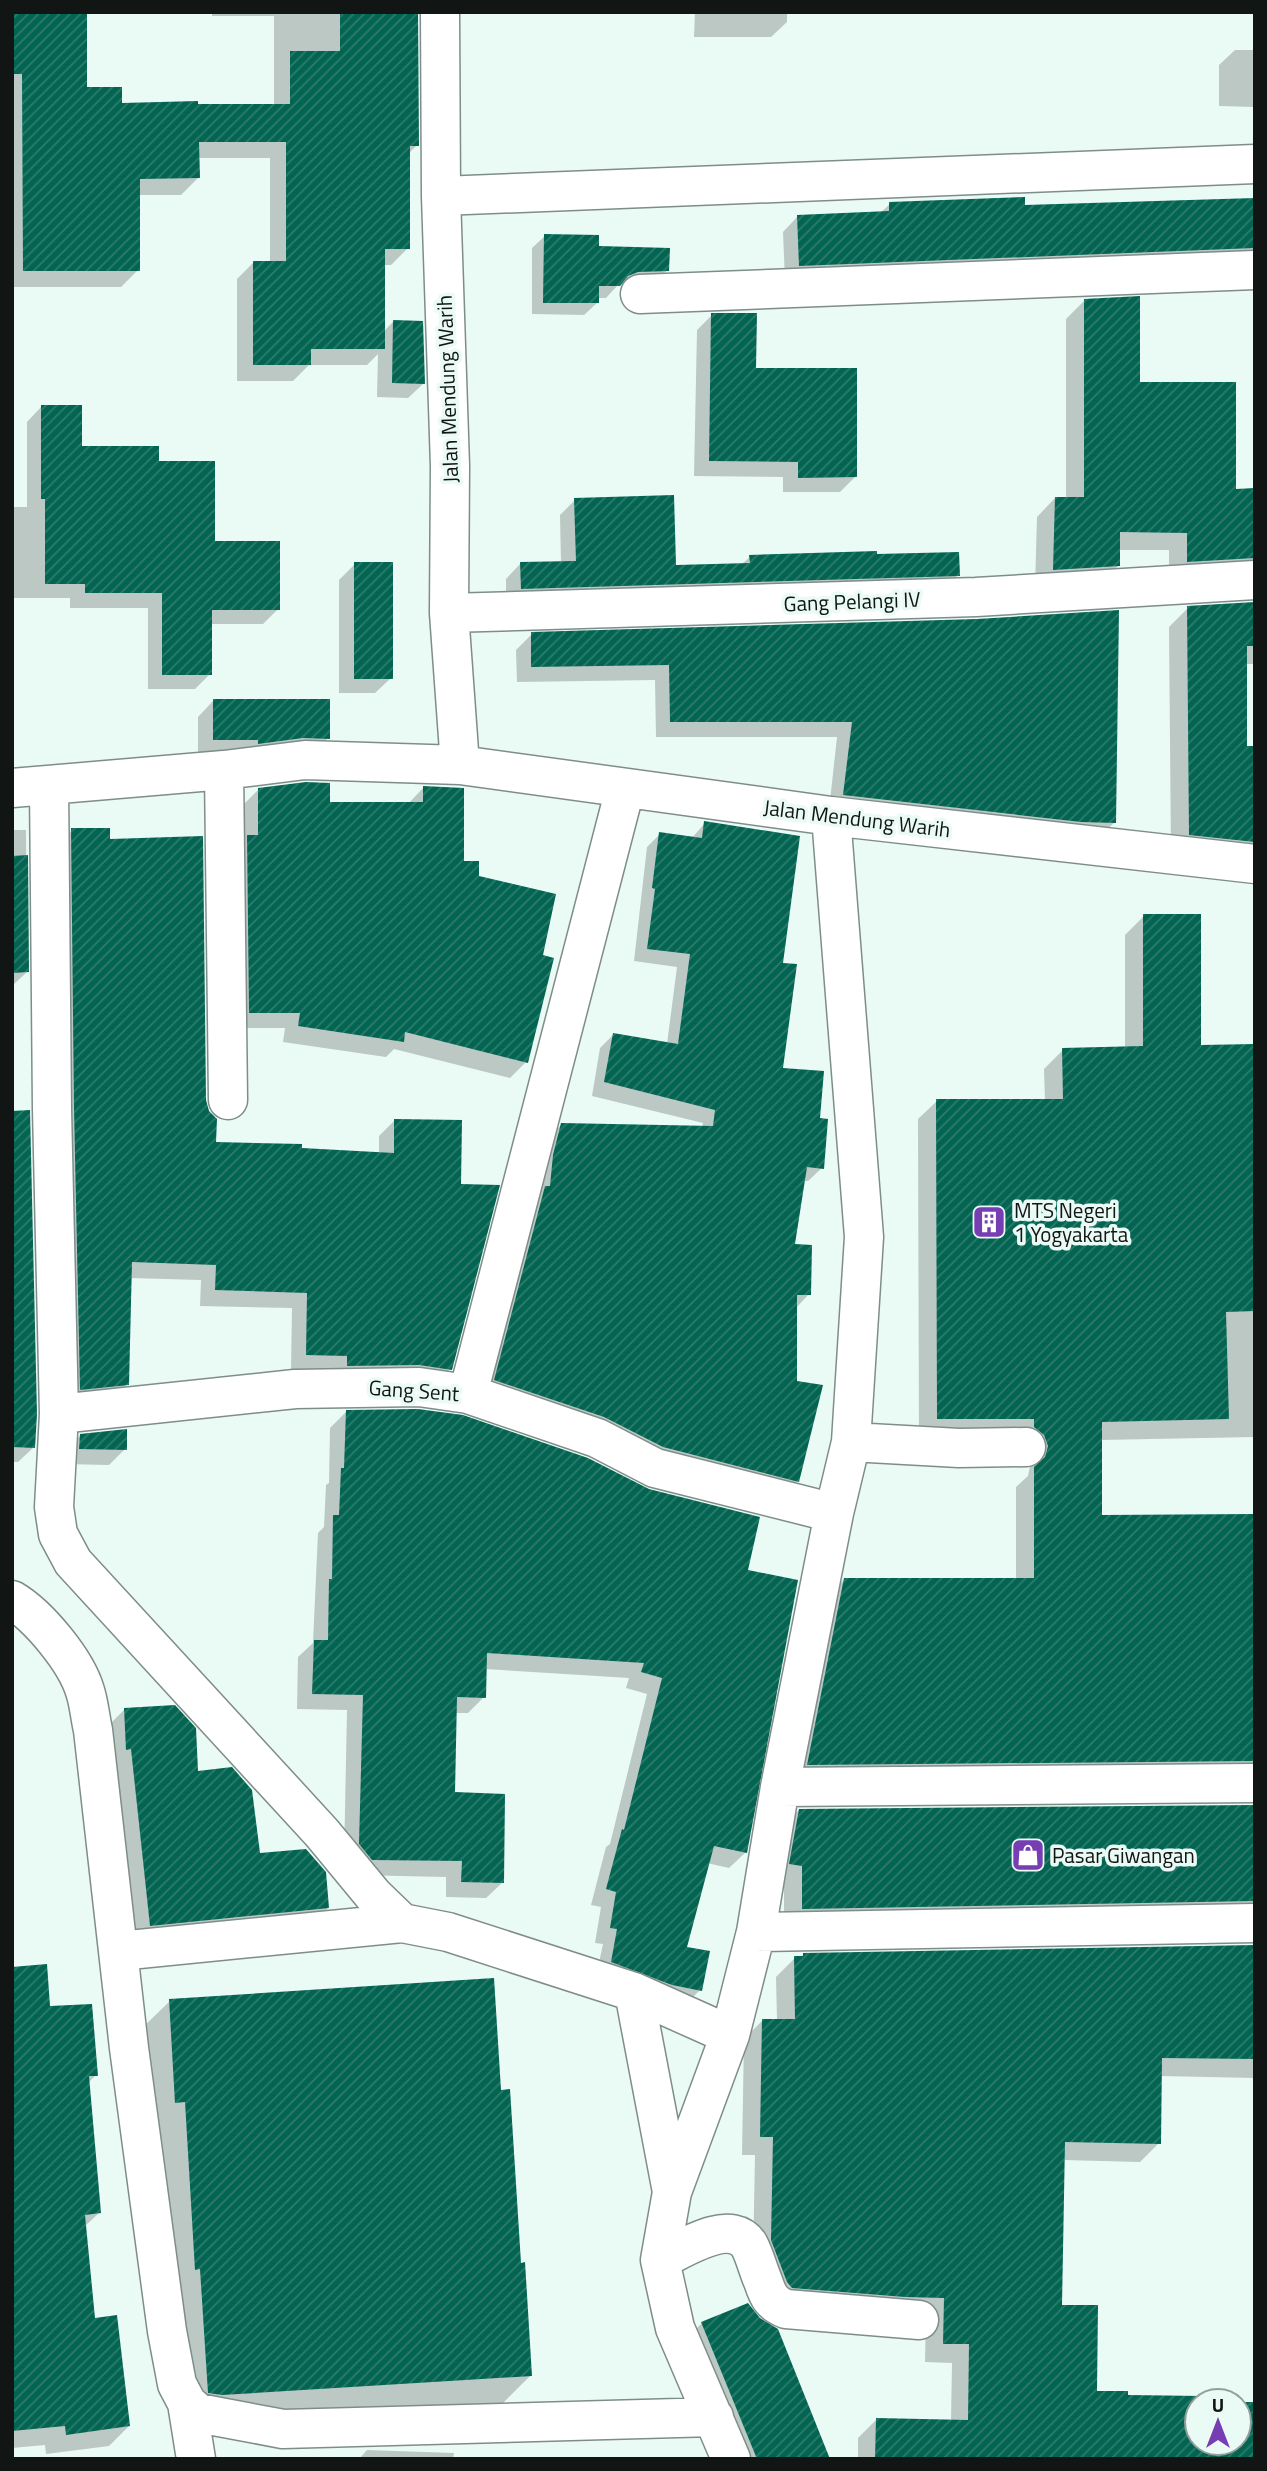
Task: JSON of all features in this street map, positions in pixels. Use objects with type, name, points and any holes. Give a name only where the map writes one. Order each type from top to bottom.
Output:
[{"type":"street","name":"Jalan Mendung Warih","points":[[440,12],[450,466],[449,613],[460,765]]},
{"type":"street","points":[[442,196],[1255,164]]},
{"type":"street","points":[[640,294],[1255,270]]},
{"type":"street","name":"Gang Pelangi IV","points":[[449,613],[976,597],[1255,580]]},
{"type":"street","name":"Jalan Mendung Warih","points":[[31,787],[305,760],[460,765],[831,816],[1255,864]]},
{"type":"street","points":[[224,770],[228,1100]]},
{"type":"street","points":[[31,787],[52,1109],[60,1414],[54,1507],[58,1534],[73,1562],[312,1823],[374,1896],[402,1923]]},
{"type":"street","points":[[468,1394],[625,789]]},
{"type":"street","points":[[731,2459],[675,2328],[660,2260],[672,2192],[730,2035],[756,1932],[780,1787],[834,1513],[851,1442],[864,1237],[831,816]]},
{"type":"street","name":"Gang Sent","points":[[60,1414],[295,1389],[419,1387],[468,1394],[597,1438],[655,1468],[834,1513]]},
{"type":"street","points":[[851,1442],[959,1448],[1026,1447]]},
{"type":"street","points":[[12,1600],[42,1627],[67,1657],[85,1689],[93,1730],[129,2048],[167,2331],[177,2384],[187,2403],[196,2458]]},
{"type":"street","points":[[780,1787],[1255,1783]]},
{"type":"street","points":[[119,1951],[402,1923],[448,1932],[634,1992],[730,2035]]},
{"type":"street","points":[[756,1932],[1255,1923]]},
{"type":"street","points":[[634,1992],[672,2192]]},
{"type":"street","points":[[660,2260],[702,2239],[729,2233],[741,2236],[749,2246],[768,2297],[774,2304],[786,2309],[919,2320]]},
{"type":"street","points":[[187,2403],[198,2413],[283,2429],[714,2417]]},
{"type":"building","points":[[12,12],[87,12],[87,87],[122,87],[122,103],[198,101],[198,104],[290,104],[290,51],[340,51],[340,12],[418,12],[419,146],[410,146],[410,249],[385,249],[385,349],[311,349],[311,365],[253,365],[253,261],[286,261],[286,142],[199,142],[200,178],[140,179],[140,271],[23,271],[22,74],[12,74]]},
{"type":"building","points":[[1025,197],[1025,205],[1255,198],[1255,248],[799,266],[797,215],[889,211],[889,202]]},
{"type":"building","points":[[544,234],[599,235],[599,246],[670,248],[669,271],[638,272],[628,276],[620,286],[599,286],[599,303],[543,303]]},
{"type":"building","points":[[1140,296],[1140,382],[1236,382],[1236,489],[1255,488],[1255,558],[1187,562],[1187,533],[1120,532],[1120,566],[1053,570],[1055,497],[1084,497],[1084,299]]},
{"type":"building","points":[[711,313],[757,313],[756,368],[857,368],[857,477],[798,478],[798,462],[709,461]]},
{"type":"building","points":[[393,320],[423,321],[425,384],[392,383]]},
{"type":"building","points":[[41,405],[82,405],[82,446],[159,446],[159,461],[215,461],[215,541],[280,541],[280,610],[212,610],[212,675],[162,675],[162,593],[85,593],[85,584],[45,584],[45,499],[41,499]]},
{"type":"building","points":[[674,495],[676,565],[750,563],[749,555],[877,551],[877,554],[959,552],[960,576],[521,589],[520,562],[576,561],[574,498]]},
{"type":"building","points":[[354,562],[393,562],[393,679],[354,679]]},
{"type":"building","points":[[1255,602],[1255,646],[1247,646],[1247,746],[1255,746],[1255,842],[1189,835],[1187,606]]},
{"type":"building","points":[[1119,610],[1116,823],[1081,822],[843,795],[852,722],[670,722],[669,665],[531,667],[531,632],[977,619]]},
{"type":"building","points":[[213,699],[330,699],[330,739],[303,738],[258,744],[258,740],[213,740]]},
{"type":"building","points":[[306,782],[330,783],[330,802],[423,802],[423,786],[464,788],[464,861],[479,861],[479,876],[556,894],[543,955],[554,958],[528,1063],[405,1032],[404,1042],[298,1026],[300,1013],[249,1013],[247,835],[258,835],[258,788]]},
{"type":"building","points":[[704,821],[800,836],[783,963],[797,964],[783,1068],[824,1071],[820,1118],[828,1119],[824,1169],[807,1167],[795,1244],[812,1245],[811,1295],[797,1295],[797,1381],[823,1385],[799,1482],[663,1447],[604,1417],[494,1380],[545,1186],[550,1186],[553,1155],[561,1123],[713,1126],[715,1110],[604,1082],[613,1033],[678,1044],[690,954],[647,949],[655,889],[652,888],[659,832],[702,838]]},
{"type":"building","points":[[71,828],[110,828],[110,839],[203,836],[206,1100],[209,1111],[217,1119],[216,1142],[302,1144],[302,1148],[394,1153],[394,1119],[462,1120],[461,1184],[500,1185],[452,1370],[419,1365],[347,1366],[347,1356],[306,1355],[307,1293],[215,1290],[216,1265],[132,1262],[129,1385],[80,1390]]},
{"type":"building","points":[[28,855],[29,972],[12,973],[12,856]]},
{"type":"building","points":[[1143,914],[1201,914],[1201,1045],[1255,1044],[1255,1311],[1226,1312],[1229,1419],[1102,1422],[1102,1515],[1255,1514],[1255,1761],[807,1765],[844,1578],[1034,1578],[1034,1467],[1045,1457],[1048,1446],[1044,1435],[1034,1427],[1034,1419],[937,1419],[936,1099],[1063,1099],[1062,1048],[1143,1046]]},
{"type":"building","points":[[30,1110],[37,1414],[35,1448],[12,1447],[12,1111]]},
{"type":"building","points":[[418,1409],[463,1415],[588,1458],[649,1489],[760,1517],[748,1570],[798,1580],[747,1853],[714,1846],[687,1947],[710,1951],[702,1991],[672,1985],[611,1962],[617,1929],[610,1928],[616,1892],[606,1889],[622,1829],[624,1830],[662,1678],[641,1672],[644,1663],[487,1653],[486,1698],[457,1697],[455,1792],[505,1794],[504,1883],[461,1882],[462,1861],[372,1860],[359,1844],[363,1695],[312,1694],[314,1640],[328,1640],[333,1515],[339,1515],[346,1410]]},
{"type":"building","points":[[127,1429],[127,1450],[79,1449],[80,1434]]},
{"type":"building","points":[[175,1705],[196,1728],[198,1771],[232,1767],[252,1790],[260,1853],[306,1849],[326,1872],[329,1908],[150,1926],[131,1749],[126,1750],[124,1708]]},
{"type":"building","name":"Pasar Giwangan","points":[[1255,1805],[1255,1901],[802,1909],[802,1866],[789,1864],[799,1809]]},
{"type":"building","points":[[1255,1945],[1255,2059],[1162,2058],[1161,2144],[1065,2142],[1062,2305],[1098,2305],[1097,2391],[1128,2391],[1128,2395],[1183,2396],[1183,2457],[1253,2457],[1255,2402],[1255,2459],[875,2459],[876,2418],[968,2420],[969,2344],[943,2344],[944,2298],[792,2288],[787,2282],[771,2240],[773,2137],[760,2137],[762,2019],[795,2019],[794,1956],[803,1956],[803,1953]]},
{"type":"building","points":[[47,1964],[50,2006],[92,2004],[98,2076],[89,2076],[101,2213],[85,2215],[95,2318],[117,2315],[130,2426],[66,2435],[65,2426],[12,2431],[12,1967]]},
{"type":"building","points":[[494,1978],[501,2090],[510,2089],[521,2263],[525,2262],[532,2376],[222,2395],[208,2393],[200,2269],[195,2270],[185,2102],[175,2103],[169,1999]]},
{"type":"building","points":[[748,2303],[760,2318],[778,2329],[830,2459],[757,2459],[701,2322]]},
{"type":"place","name":"MTS Negeri 1 Yogyakarta","points":[[989,1222]]},
{"type":"place","name":"Pasar Giwangan","points":[[1028,1855]]}]
